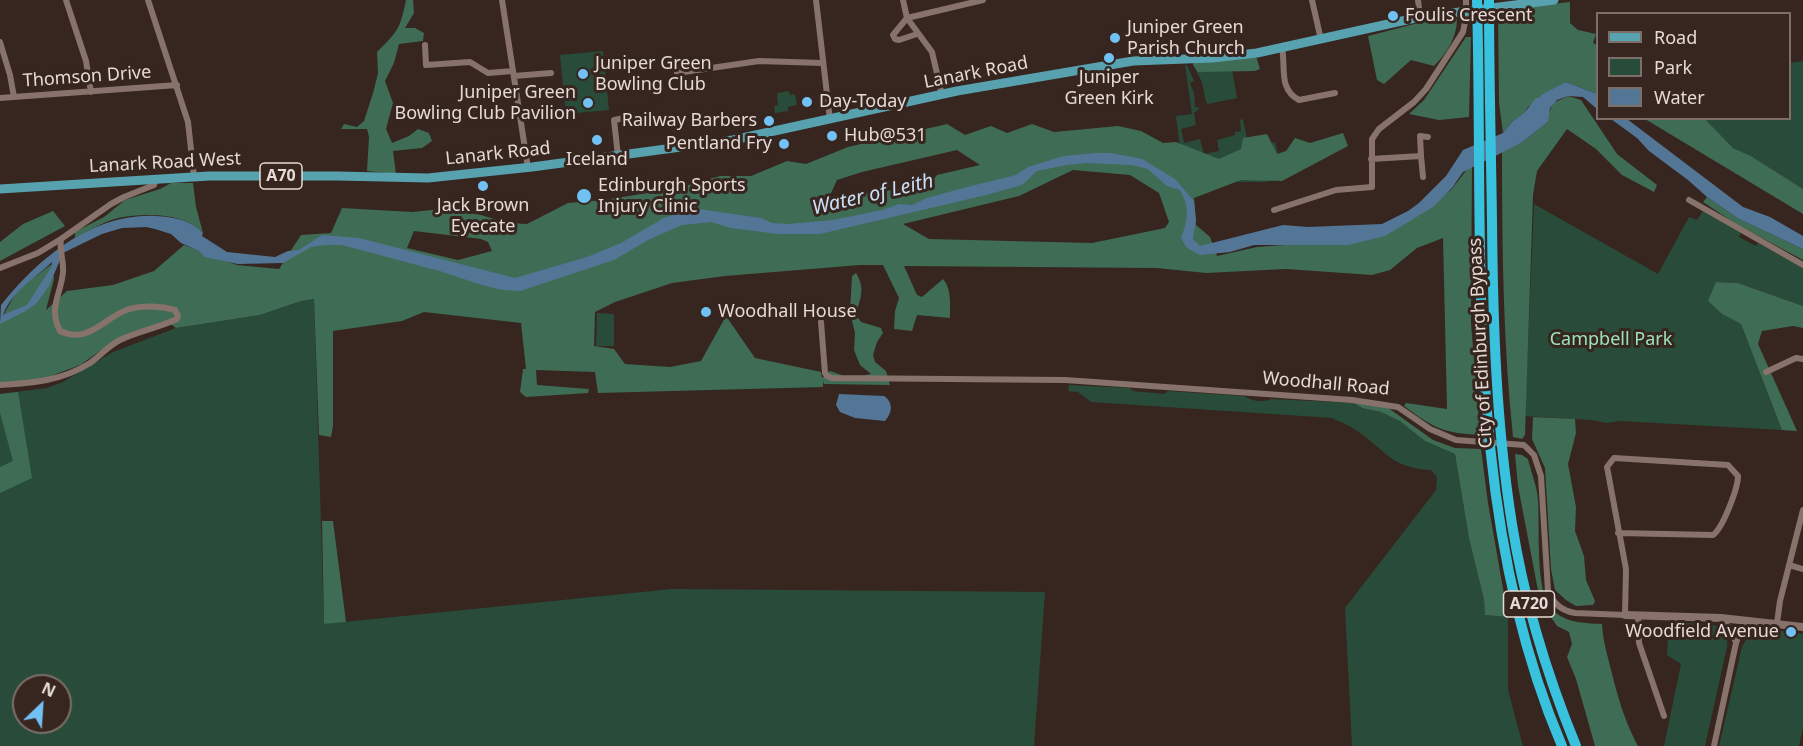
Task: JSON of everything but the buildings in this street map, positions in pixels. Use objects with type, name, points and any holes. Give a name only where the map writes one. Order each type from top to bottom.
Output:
[{"type":"highway","name":"City of Edinburgh Bypass","points":[[1477,0],[1484,52]]},
{"type":"highway","name":"City of Edinburgh Bypass","points":[[1489,0],[1484,52],[1486,226],[1483,350],[1497,456],[1526,593],[1550,676],[1576,746]]},
{"type":"highway","name":"City of Edinburgh Bypass","points":[[1497,456],[1500,521],[1513,588],[1541,689],[1562,746]]},
{"type":"main road","name":"Lanark Road","points":[[367,177],[428,178],[528,168],[733,140],[942,95],[1133,61],[1221,57],[1282,48],[1420,17],[1554,0]]},
{"type":"main road","name":"Lanark Road West","points":[[0,189],[194,177],[367,177]]},
{"type":"street","points":[[66,0],[86,61],[91,92]]},
{"type":"street","points":[[148,0],[188,122],[194,177]]},
{"type":"street","points":[[502,0],[528,168]]},
{"type":"street","points":[[816,0],[830,120]]},
{"type":"street","points":[[903,0],[907,18],[932,52],[942,95]]},
{"type":"street","points":[[917,34],[899,40],[894,37],[894,31],[907,18],[983,0]]},
{"type":"street","points":[[1312,0],[1321,40]]},
{"type":"street","points":[[1419,0],[1420,17]]},
{"type":"street","points":[[1274,210],[1336,190],[1372,187],[1371,145],[1375,134],[1420,96],[1462,32],[1466,17],[1466,0]]},
{"type":"street","points":[[0,42],[14,97]]},
{"type":"street","points":[[425,45],[426,65],[470,62],[488,72],[551,73]]},
{"type":"street","points":[[1282,48],[1283,75],[1288,90],[1299,100],[1335,93]]},
{"type":"street","points":[[677,73],[759,61],[822,63]]},
{"type":"street","name":"Thomson Drive","points":[[0,98],[177,85]]},
{"type":"street","points":[[1311,89],[1313,97]]},
{"type":"street","points":[[618,156],[614,120],[630,117]]},
{"type":"street","points":[[1422,177],[1420,136],[1428,137]]},
{"type":"street","points":[[1371,159],[1421,156]]},
{"type":"street","points":[[0,268],[38,253],[60,241],[124,196],[154,185],[156,179]]},
{"type":"street","points":[[1689,200],[1803,265]]},
{"type":"street","points":[[0,385],[36,383],[61,376],[90,362],[120,340],[177,320],[175,310],[162,306],[129,309],[104,325],[84,334],[73,335],[60,331],[54,320],[54,305],[63,274],[60,241]]},
{"type":"street","name":"Woodhall Road","points":[[821,322],[825,372],[832,378],[1065,380],[1352,400],[1398,407],[1430,429],[1456,440],[1524,446],[1534,455],[1541,476],[1548,591],[1551,599],[1563,609],[1575,613],[1721,618],[1803,627]]},
{"type":"street","points":[[1766,372],[1796,358],[1803,359]]},
{"type":"street","points":[[1618,533],[1713,535],[1722,525],[1738,476],[1728,465],[1614,458],[1608,463],[1618,533],[1626,569],[1625,615]]},
{"type":"street","points":[[1777,623],[1803,510]]},
{"type":"street","points":[[1789,565],[1803,569]]},
{"type":"street","points":[[1638,615],[1639,643],[1664,717]]},
{"type":"street","points":[[1721,618],[1730,629],[1736,643]]},
{"type":"street","points":[[1714,746],[1736,643],[1740,633],[1751,621]]},
{"type":"green space","points":[[406,0],[413,0],[414,13],[405,28],[415,28],[424,33],[423,41],[399,44],[394,63],[385,81],[393,103],[386,129],[392,143],[409,136],[418,129],[429,133],[432,141],[422,148],[393,151],[396,174],[367,171],[369,137],[367,129],[341,129],[344,124],[357,127],[364,121],[378,73],[377,52],[397,29]]},
{"type":"green space","points":[[1570,2],[1570,23],[1578,30],[1596,34],[1593,43],[1596,44],[1596,94],[1566,82],[1528,107],[1503,133],[1499,103],[1498,10]]},
{"type":"green space","points":[[1457,19],[1450,44],[1434,66],[1411,60],[1384,84],[1377,80],[1368,36],[1422,22]]},
{"type":"green space","points":[[1466,37],[1471,37],[1469,117],[1439,120],[1409,114],[1424,100]]},
{"type":"green space","points":[[603,51],[609,110],[566,114],[560,55]]},
{"type":"green space","points":[[1256,56],[1260,69],[1255,71],[1198,72],[1193,65],[1193,59]]},
{"type":"green space","points":[[1803,61],[1803,189],[1751,156],[1733,148],[1706,120],[1791,120],[1791,63]]},
{"type":"green space","points":[[1231,64],[1237,98],[1208,104],[1202,82],[1193,65]]},
{"type":"green space","points":[[1185,65],[1194,81],[1190,83],[1194,93],[1195,107],[1200,108],[1194,113],[1196,125],[1181,129],[1184,143],[1200,139],[1204,154],[1219,151],[1217,140],[1241,131],[1240,120],[1243,119],[1249,149],[1275,142],[1284,176],[1265,182],[1232,182],[1180,147],[1176,116],[1192,114]]},
{"type":"green space","points":[[789,91],[790,95],[795,94],[797,105],[788,107],[788,111],[775,113],[774,106],[778,105],[777,93]]},
{"type":"green space","points":[[1568,96],[1581,100],[1617,154],[1657,185],[1654,192],[1622,175],[1596,149],[1567,129],[1537,171],[1533,195],[1525,435],[1522,439],[1513,437],[1507,366],[1502,152],[1521,143],[1544,125],[1553,103]]},
{"type":"green space","points":[[1647,120],[1706,120],[1733,148],[1751,156],[1803,189],[1803,214]]},
{"type":"green space","points":[[947,124],[965,135],[991,126],[1007,133],[1032,124],[1054,132],[1118,126],[1141,131],[1163,143],[1176,142],[1219,159],[1241,149],[1243,138],[1267,134],[1277,154],[1286,151],[1295,138],[1310,143],[1343,133],[1348,146],[1282,181],[1241,180],[1194,198],[1196,225],[1210,237],[1217,256],[1257,247],[1325,242],[1417,216],[1451,190],[1472,163],[1471,323],[1480,435],[1456,433],[1439,428],[1404,406],[1406,403],[1447,409],[1443,238],[1417,248],[1390,270],[1372,275],[1286,269],[1206,273],[1157,268],[904,266],[917,295],[922,297],[943,279],[950,298],[950,318],[917,315],[912,331],[894,329],[895,311],[899,298],[883,265],[725,276],[672,283],[615,302],[595,312],[594,346],[614,349],[625,364],[670,367],[701,361],[726,316],[755,358],[821,372],[822,378],[830,371],[850,378],[871,374],[860,365],[854,350],[855,333],[850,312],[852,276],[856,273],[861,289],[856,315],[861,322],[881,328],[883,333],[873,355],[875,362],[886,371],[890,385],[824,384],[823,381],[823,387],[598,393],[595,372],[536,370],[537,385],[589,389],[588,393],[526,397],[520,392],[523,369],[526,369],[521,323],[424,312],[402,321],[333,331],[331,437],[319,435],[314,299],[260,315],[176,328],[168,322],[110,344],[80,365],[43,379],[0,383],[0,321],[18,289],[52,264],[54,279],[46,310],[67,291],[113,285],[154,271],[184,245],[237,265],[279,269],[301,235],[331,233],[342,208],[412,212],[442,209],[481,215],[507,223],[527,224],[568,203],[604,200],[678,188],[720,176],[751,176],[787,161],[806,164],[848,147]],"holes":[[[957,150],[980,165],[937,175],[929,185],[860,194],[842,210],[828,200],[837,180]],[[1073,170],[1130,175],[1159,193],[1169,222],[1165,228],[1092,243],[929,239],[903,224],[1019,196]],[[414,231],[481,239],[488,242],[492,251],[458,260],[407,248]]]},
{"type":"green space","points":[[171,183],[193,183],[203,233],[195,226],[175,218],[140,215],[112,220],[75,238],[75,232],[104,217],[125,200],[160,189]]},
{"type":"green space","points":[[1707,197],[1739,219],[1803,249],[1803,260],[1736,224],[1703,202]]},
{"type":"green space","name":"Campbell Park","points":[[1534,204],[1658,274],[1689,217],[1697,220],[1703,211],[1741,233],[1739,237],[1756,246],[1758,243],[1803,268],[1803,306],[1738,283],[1717,282],[1708,301],[1722,314],[1741,324],[1782,430],[1620,421],[1607,423],[1525,416]]},
{"type":"green space","points":[[53,211],[65,226],[0,261],[0,242],[23,224]]},
{"type":"green space","points":[[1716,282],[1738,283],[1803,306],[1803,328],[1793,326],[1762,331],[1758,344],[1797,431],[1782,430],[1741,324],[1722,314],[1708,301]]},
{"type":"green space","points":[[314,299],[324,624],[672,589],[1045,592],[1034,746],[0,746],[0,394],[47,388],[63,382],[113,352],[176,328],[260,315]]},
{"type":"green space","points":[[597,313],[614,314],[614,346],[596,346]]},
{"type":"green space","points":[[1069,385],[1130,388],[1133,391],[1164,394],[1168,391],[1244,396],[1261,401],[1271,399],[1354,403],[1362,408],[1381,412],[1401,421],[1425,441],[1455,454],[1485,615],[1508,617],[1508,690],[1523,746],[1352,746],[1345,608],[1436,490],[1437,477],[1431,470],[1416,469],[1395,460],[1360,433],[1332,418],[1091,402],[1078,392],[1068,391]]},
{"type":"green space","points":[[18,392],[32,478],[0,493],[0,467],[13,461],[0,413],[0,394]]},
{"type":"green space","points":[[1354,403],[1387,407],[1433,440],[1455,448],[1481,449],[1508,617],[1485,615],[1455,454],[1425,441],[1400,421]]},
{"type":"green space","points":[[1533,417],[1575,419],[1576,433],[1568,464],[1576,507],[1575,531],[1584,556],[1586,580],[1595,601],[1593,605],[1576,606],[1555,590],[1551,569],[1545,468],[1532,439]]},
{"type":"green space","points":[[1515,454],[1528,459],[1536,490],[1540,573],[1546,599],[1551,608],[1562,617],[1602,624],[1618,697],[1638,746],[1595,746],[1576,679],[1567,657],[1572,644],[1569,632],[1557,626],[1540,601],[1518,486]]},
{"type":"green space","points":[[322,521],[333,521],[346,622],[324,624]]},
{"type":"green space","points":[[1669,622],[1714,625],[1721,628],[1726,636],[1727,647],[1705,746],[1664,746],[1681,664],[1667,655]]},
{"type":"green space","points":[[1766,629],[1803,634],[1803,728],[1799,746],[1719,746],[1742,647],[1751,634]]},
{"type":"water","points":[[1566,82],[1596,94],[1596,108],[1583,97],[1568,96],[1557,100],[1550,108],[1548,121],[1544,125],[1521,143],[1463,172],[1452,188],[1433,207],[1385,236],[1348,245],[1254,245],[1230,252],[1200,255],[1187,248],[1181,238],[1187,214],[1180,190],[1167,186],[1148,169],[1132,165],[1087,163],[1037,171],[1022,185],[820,234],[778,234],[731,228],[711,222],[682,225],[648,240],[614,260],[520,291],[502,290],[482,285],[342,245],[311,247],[283,263],[238,264],[205,257],[199,251],[181,243],[171,234],[155,229],[122,228],[102,234],[63,253],[49,286],[36,304],[0,324],[1,305],[50,255],[89,230],[133,217],[156,216],[182,220],[193,225],[203,233],[202,236],[227,252],[275,257],[288,251],[299,250],[322,235],[359,238],[515,278],[587,257],[621,243],[664,218],[681,212],[699,209],[788,224],[833,220],[882,210],[899,204],[912,205],[927,198],[1016,175],[1028,167],[1064,156],[1111,153],[1142,159],[1175,179],[1194,201],[1196,220],[1193,239],[1200,246],[1283,225],[1308,227],[1382,224],[1419,203],[1446,176],[1463,150],[1503,133],[1536,98]],"holes":[[[52,262],[52,266],[27,305],[3,315],[18,292]]]},
{"type":"water","points":[[1612,120],[1628,120],[1743,207],[1770,217],[1803,236],[1803,249],[1739,219],[1649,151],[1637,138]]},
{"type":"water","points":[[839,394],[884,396],[891,405],[889,415],[885,421],[855,418],[840,412],[836,405]]},
{"type":"place","name":"Foulis Crescent","points":[[1393,16]]},
{"type":"place","name":"Juniper Green Parish Church","points":[[1115,38]]},
{"type":"place","name":"Juniper Green Kirk","points":[[1109,58]]},
{"type":"place","name":"Juniper Green Bowling Club","points":[[583,74]]},
{"type":"place","name":"Day-Today","points":[[807,102]]},
{"type":"place","name":"Juniper Green Bowling Club Pavilion","points":[[588,103]]},
{"type":"place","name":"Railway Barbers","points":[[769,121]]},
{"type":"place","name":"Hub@531","points":[[832,136]]},
{"type":"place","name":"Iceland","points":[[597,140]]},
{"type":"place","name":"Pentland Fry","points":[[784,144]]},
{"type":"place","name":"Jack Brown Eyecate","points":[[483,186]]},
{"type":"place","name":"Edinburgh Sports Injury Clinic","points":[[584,196]]},
{"type":"place","name":"Woodhall House","points":[[706,312]]},
{"type":"place","name":"Woodfield Avenue","points":[[1791,632]]},
{"type":"water label","name":"Water of Leith","points":[[873,195]]}]
